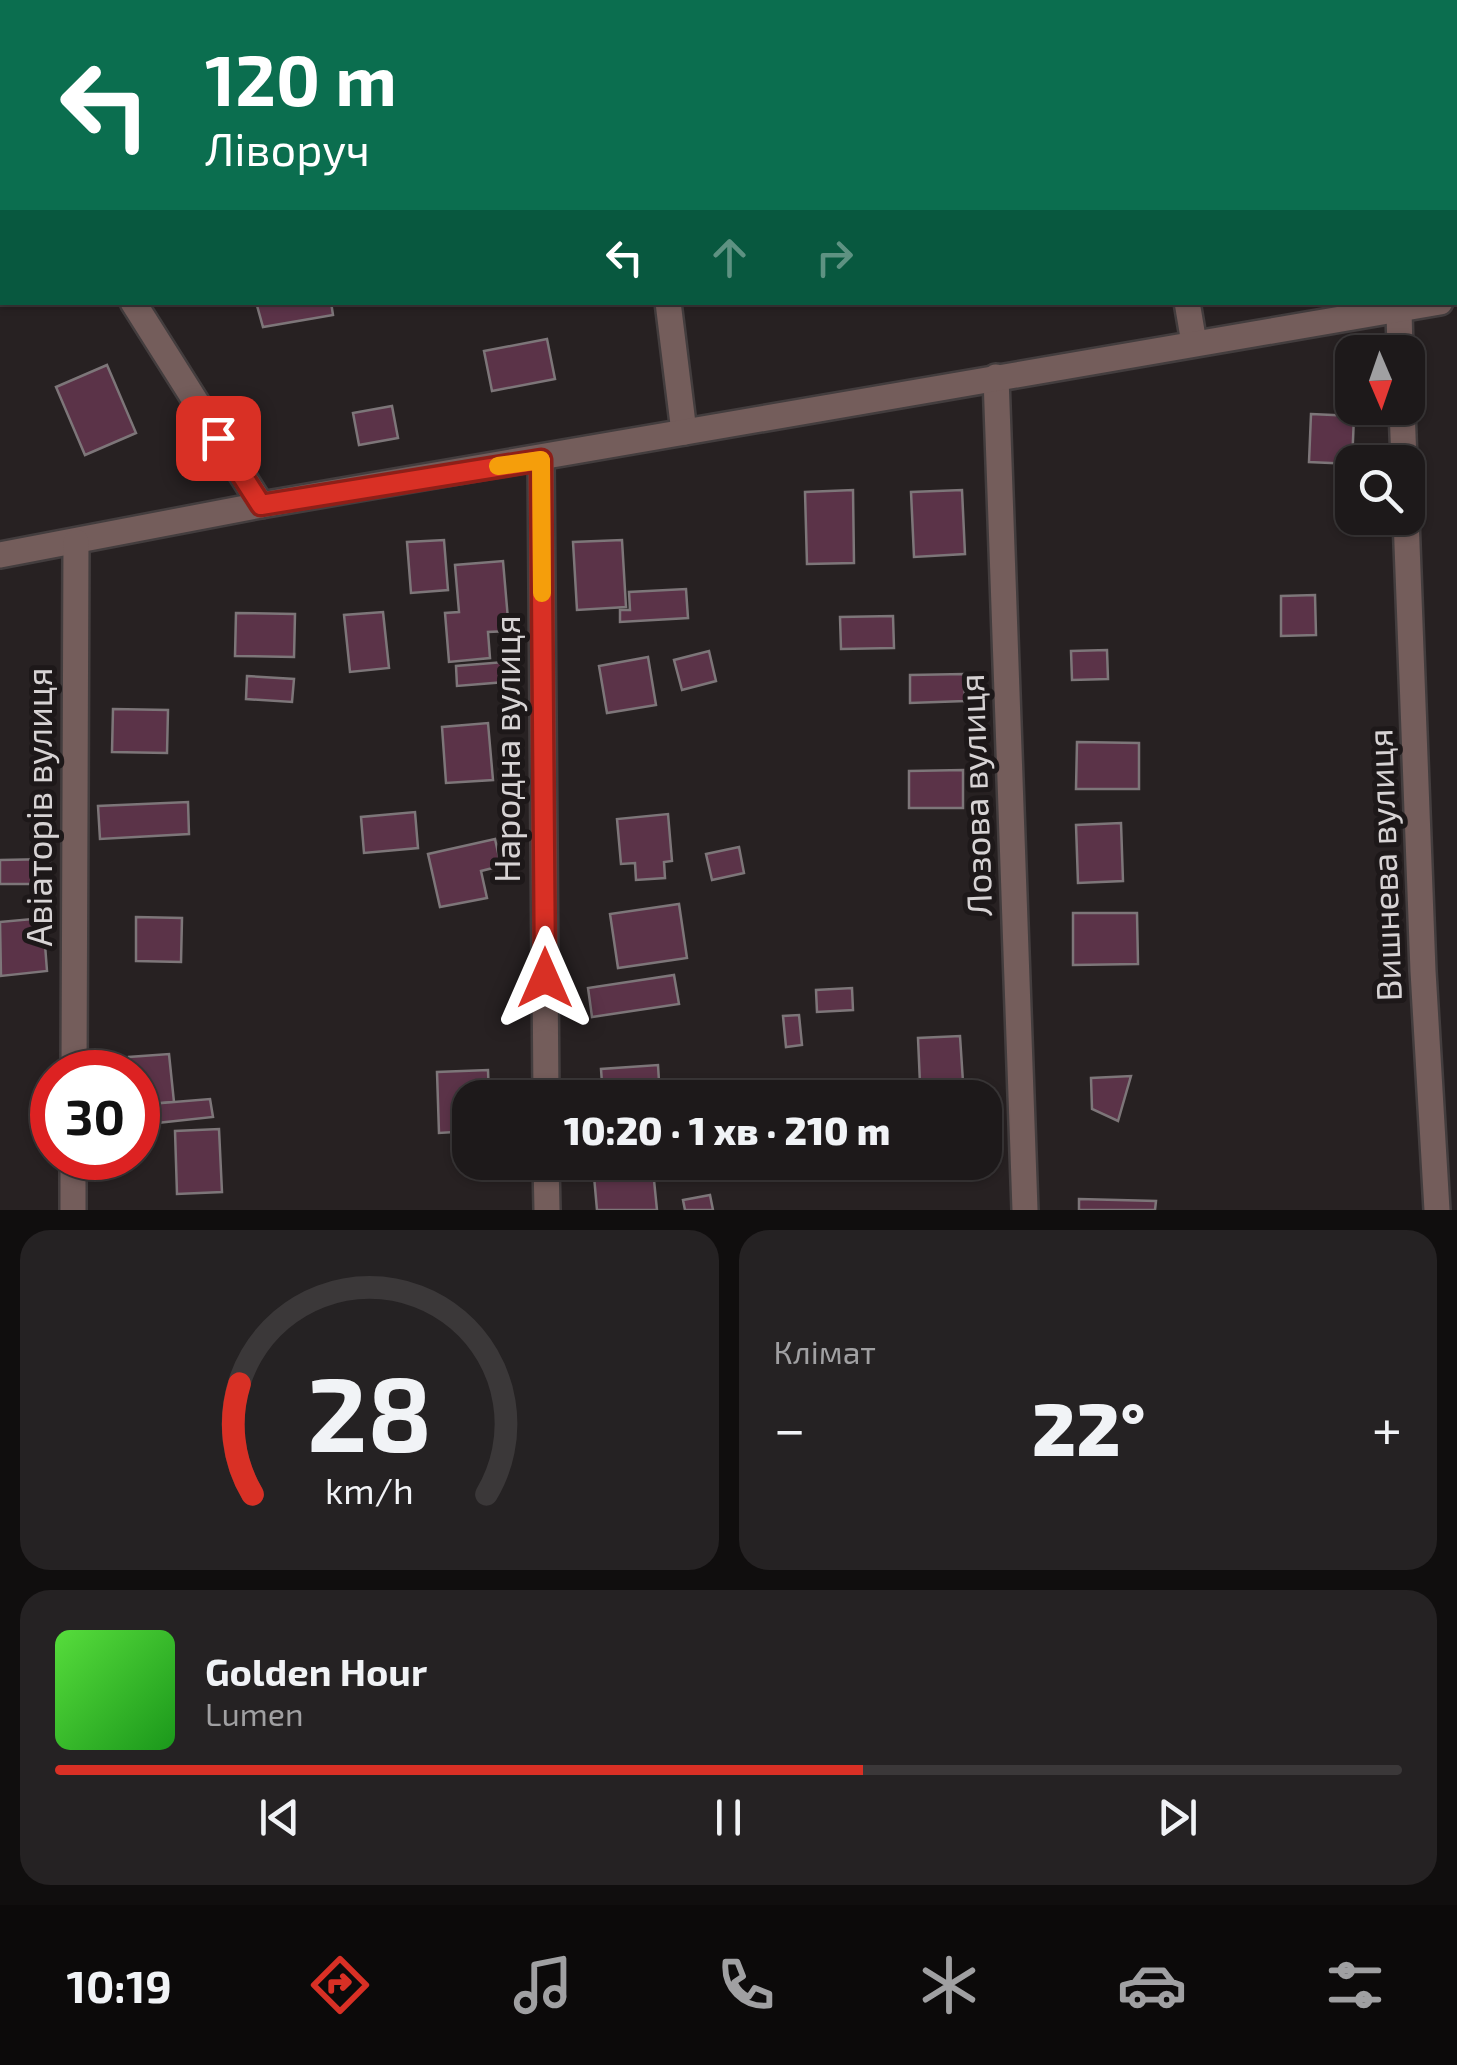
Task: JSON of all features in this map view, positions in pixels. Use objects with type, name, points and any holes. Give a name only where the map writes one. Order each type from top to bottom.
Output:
[{"type":"street","points":[[136,305],[261,505]]},
{"type":"street","points":[[668,305],[684,432]]},
{"type":"street","points":[[1188,305],[1194,343]]},
{"type":"street","points":[[0,555],[261,505],[541,460],[996,376],[1425,305]]},
{"type":"street","points":[[1399,310],[1400,335]]},
{"type":"street","name":"Лозова вулиця","points":[[996,376],[1025,1210]]},
{"type":"street","name":"Народна вулиця","points":[[541,460],[546,1080]]},
{"type":"street","name":"Вишнева вулиця","points":[[1407,535],[1423,971],[1437,1210]]},
{"type":"street","name":"Авіаторів вулиця","points":[[74,1050],[76,542]]},
{"type":"street","points":[[73,1180],[73,1210]]},
{"type":"street","points":[[546,1180],[546,1210]]},
{"type":"building","points":[[257,305],[331,305],[333,315],[263,327]]},
{"type":"building","points":[[547,339],[555,379],[492,391],[484,351]]},
{"type":"building","points":[[107,365],[136,433],[85,455],[56,387]]},
{"type":"building","points":[[392,406],[398,438],[359,445],[353,413]]},
{"type":"building","points":[[1311,414],[1335,415],[1335,425],[1354,425],[1353,445],[1335,445],[1335,463],[1309,462]]},
{"type":"building","points":[[853,490],[854,563],[807,564],[805,492]]},
{"type":"building","points":[[962,490],[965,554],[914,557],[911,492]]},
{"type":"building","points":[[444,540],[448,590],[411,593],[407,542]]},
{"type":"building","points":[[622,540],[626,607],[577,610],[573,542]]},
{"type":"building","points":[[503,561],[509,631],[488,632],[490,658],[449,662],[445,613],[459,612],[455,565]]},
{"type":"building","points":[[686,589],[688,618],[620,622],[620,610],[630,610],[629,592]]},
{"type":"building","points":[[1315,595],[1316,635],[1281,636],[1281,596]]},
{"type":"building","points":[[383,612],[389,668],[350,672],[344,615]]},
{"type":"building","points":[[236,613],[295,614],[294,657],[235,656]]},
{"type":"building","points":[[893,616],[894,648],[841,649],[840,617]]},
{"type":"building","points":[[1107,650],[1108,679],[1072,680],[1071,651]]},
{"type":"building","points":[[709,651],[716,681],[682,690],[674,660]]},
{"type":"building","points":[[648,657],[656,705],[607,713],[599,666]]},
{"type":"building","points":[[504,662],[505,682],[457,686],[456,666]]},
{"type":"building","points":[[964,674],[965,701],[910,703],[910,675]]},
{"type":"building","points":[[247,676],[294,679],[292,702],[246,699]]},
{"type":"building","points":[[113,709],[168,710],[167,753],[112,752]]},
{"type":"building","points":[[488,723],[493,780],[446,783],[442,727]]},
{"type":"building","points":[[1077,742],[1139,743],[1139,789],[1076,789]]},
{"type":"building","points":[[963,770],[963,808],[909,808],[909,771]]},
{"type":"building","points":[[188,802],[189,834],[100,839],[98,806]]},
{"type":"building","points":[[415,812],[418,848],[364,853],[361,817]]},
{"type":"building","points":[[668,814],[672,861],[664,862],[665,878],[636,880],[635,863],[621,864],[617,819]]},
{"type":"building","points":[[1121,823],[1123,881],[1078,883],[1076,825]]},
{"type":"building","points":[[495,839],[501,866],[481,871],[487,898],[440,907],[428,854]]},
{"type":"building","points":[[739,847],[744,873],[712,880],[706,854]]},
{"type":"building","points":[[50,859],[50,884],[0,884],[0,860]]},
{"type":"building","points":[[679,904],[687,958],[618,968],[610,914]]},
{"type":"building","points":[[1073,913],[1137,913],[1138,964],[1073,965]]},
{"type":"building","points":[[136,917],[182,918],[181,962],[136,961]]},
{"type":"building","points":[[43,918],[47,971],[1,976],[0,922]]},
{"type":"building","points":[[674,975],[679,1004],[592,1017],[588,988]]},
{"type":"building","points":[[852,988],[853,1010],[817,1012],[816,990]]},
{"type":"building","points":[[799,1015],[802,1045],[786,1047],[783,1016]]},
{"type":"building","points":[[960,1036],[963,1080],[920,1080],[918,1038]]},
{"type":"building","points":[[169,1054],[174,1102],[160,1103],[160,1055]]},
{"type":"building","points":[[658,1065],[659,1080],[602,1080],[601,1069]]},
{"type":"building","points":[[488,1070],[488,1080],[452,1080],[452,1132],[439,1133],[437,1072]]},
{"type":"building","points":[[1131,1076],[1118,1121],[1092,1109],[1091,1078]]},
{"type":"building","points":[[210,1099],[213,1117],[160,1123],[160,1103]]},
{"type":"building","points":[[219,1129],[222,1192],[177,1194],[175,1131]]},
{"type":"building","points":[[594,1180],[654,1180],[657,1210],[597,1210]]},
{"type":"building","points":[[710,1195],[713,1210],[685,1210],[683,1200]]},
{"type":"building","points":[[1079,1199],[1156,1201],[1155,1210],[1079,1210]]},
{"type":"slow traffic","points":[[498,466],[541,460],[542,593]]},
{"type":"route","points":[[218,438],[261,505],[541,460],[545,978]]}]
